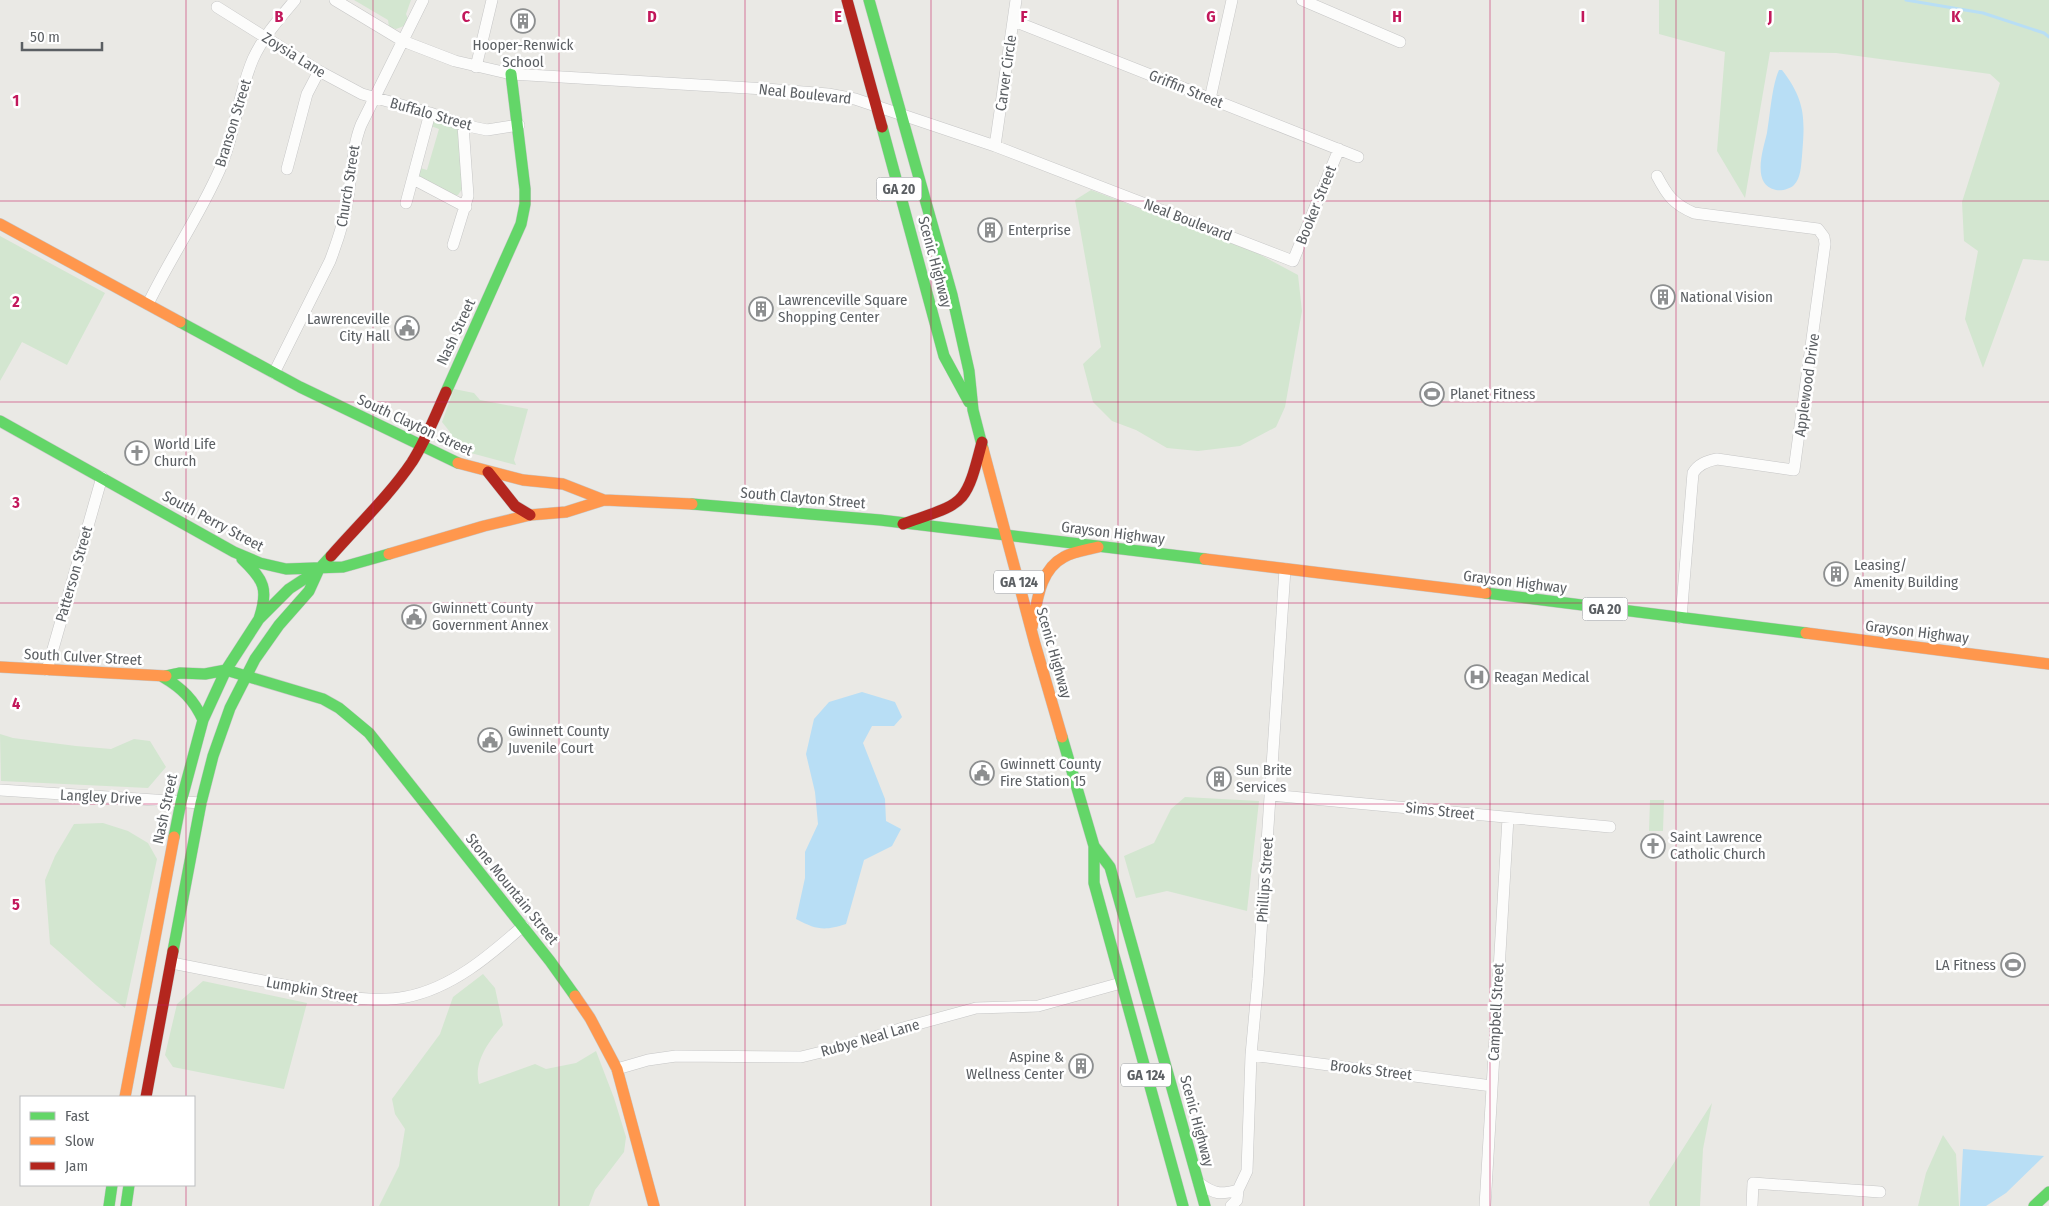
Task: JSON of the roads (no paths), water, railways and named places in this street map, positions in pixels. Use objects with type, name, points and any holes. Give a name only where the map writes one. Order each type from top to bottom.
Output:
[{"type":"main road","name":"Scenic Highway","points":[[848,0],[944,356],[973,410]]},
{"type":"main road","name":"Scenic Highway","points":[[869,0],[964,347],[973,410],[1032,629],[1094,846],[1094,883],[1182,1206]]},
{"type":"main road","name":"Nash Street","points":[[125,1096],[181,802],[203,720],[226,670],[259,619],[289,589],[319,569],[390,490],[412,461],[522,224],[525,189],[519,125],[511,74]]},
{"type":"main road","name":"South Clayton Street","points":[[0,224],[274,373],[450,460],[488,472],[523,480],[563,484],[604,500],[742,507],[1007,536]]},
{"type":"main road","name":"South Perry Street","points":[[0,421],[234,552],[260,563],[286,569],[343,567],[484,526],[530,515],[566,512],[604,500]]},
{"type":"main road","points":[[903,524],[951,508],[961,500],[970,486],[982,442]]},
{"type":"main road","points":[[488,472],[504,490],[516,509],[521,513],[530,515]]},
{"type":"main road","name":"Grayson Highway","points":[[1007,536],[1285,568],[2049,664]]},
{"type":"main road","points":[[1032,629],[1041,589],[1049,568],[1061,558],[1098,547]]},
{"type":"main road","points":[[234,552],[256,572],[266,588],[264,605],[259,619]]},
{"type":"main road","name":"Nash Street","points":[[146,1096],[202,803],[221,733],[236,694],[245,677],[266,642],[309,591],[319,569]]},
{"type":"main road","name":"South Culver Street","points":[[0,667],[163,677],[180,673],[204,674],[226,670]]},
{"type":"main road","name":"Stone Mountain Street","points":[[226,670],[323,699],[355,720],[388,756],[523,926],[590,1018],[617,1069],[629,1107],[654,1206]]},
{"type":"main road","points":[[163,677],[186,691],[196,705],[203,720]]},
{"type":"main road","name":"Scenic Highway","points":[[1094,846],[1110,867],[1205,1206]]},
{"type":"main road","points":[[1121,983],[1141,977]]},
{"type":"main road","points":[[109,1206],[112,1186]]},
{"type":"main road","points":[[126,1206],[129,1186]]},
{"type":"main road","points":[[2034,1206],[2049,1192]]},
{"type":"street","name":"Branson Street","points":[[148,304],[220,169],[248,73],[265,37],[295,0]]},
{"type":"street","name":"Neal Boulevard","points":[[335,0],[404,41],[476,67],[511,74],[828,94],[855,99],[996,146],[1293,261]]},
{"type":"street","name":"Church Street","points":[[274,373],[330,261],[338,241],[348,199],[356,139],[374,98],[423,0]]},
{"type":"street","points":[[476,67],[492,0]]},
{"type":"street","name":"Carver Circle","points":[[996,146],[1016,0]]},
{"type":"street","points":[[1210,98],[1232,0]]},
{"type":"street","points":[[1302,0],[1400,42]]},
{"type":"street","name":"Zoysia Lane","points":[[217,7],[343,85],[374,98]]},
{"type":"street","name":"Griffin Street","points":[[1014,21],[1358,157]]},
{"type":"street","points":[[287,169],[307,94],[319,71]]},
{"type":"street","name":"Buffalo Street","points":[[374,98],[487,130],[519,125]]},
{"type":"street","points":[[406,203],[430,113]]},
{"type":"street","points":[[453,244],[466,207],[468,190],[463,124]]},
{"type":"street","name":"Booker Street","points":[[1293,261],[1339,149]]},
{"type":"street","name":"Applewood Drive","points":[[1657,176],[1666,194],[1680,207],[1694,213],[1818,229],[1824,236],[1825,244],[1794,470],[1717,459],[1708,461],[1696,468],[1693,473],[1681,618]]},
{"type":"street","points":[[413,179],[466,207]]},
{"type":"street","name":"Patterson Street","points":[[47,670],[102,478]]},
{"type":"street","name":"Phillips Street","points":[[1231,1206],[1237,1200],[1238,1190],[1246,1171],[1251,1054],[1258,979],[1285,568]]},
{"type":"street","name":"Langley Drive","points":[[0,790],[202,803]]},
{"type":"street","name":"Sims Street","points":[[1270,795],[1610,827]]},
{"type":"street","name":"Campbell Street","points":[[1485,1206],[1508,818]]},
{"type":"street","name":"Lumpkin Street","points":[[172,963],[344,997],[364,999],[405,997],[428,990],[475,967],[523,926]]},
{"type":"street","name":"Rubye Neal Lane","points":[[617,1069],[648,1060],[676,1056],[801,1057],[846,1046],[976,1008],[1038,1006],[1121,983]]},
{"type":"street","name":"Brooks Street","points":[[1251,1054],[1492,1086]]},
{"type":"street","points":[[1198,1182],[1212,1192],[1220,1194],[1238,1190]]},
{"type":"street","points":[[1752,1206],[1752,1183],[1880,1192]]},
{"type":"water","points":[[1779,70],[1782,70],[1796,91],[1802,111],[1804,131],[1798,179],[1790,188],[1776,190],[1768,187],[1763,181],[1761,157]]},
{"type":"water","points":[[862,692],[895,702],[902,717],[894,726],[872,726],[863,743],[885,799],[886,821],[901,829],[892,846],[864,860],[846,924],[832,928],[815,927],[796,919],[805,878],[805,852],[818,824],[815,792],[806,754],[814,719],[829,702]]},
{"type":"water","points":[[1963,1149],[2044,1156],[2006,1193],[1986,1206],[1960,1206]]},
{"type":"waterway","points":[[1906,0],[1983,13],[2044,33],[2049,37]]},
{"type":"place","name":"Hooper-Renwick School","points":[[523,21]]},
{"type":"place","name":"Enterprise","points":[[990,230]]},
{"type":"place","name":"National Vision","points":[[1663,297]]},
{"type":"place","name":"Lawrenceville Square Shopping Center","points":[[761,309]]},
{"type":"place","name":"Lawrenceville City Hall","points":[[407,328]]},
{"type":"place","name":"Planet Fitness","points":[[1432,394]]},
{"type":"place","name":"World Life Church","points":[[137,453]]},
{"type":"place","name":"Leasing/ Amenity Building","points":[[1836,574]]},
{"type":"place","name":"Gwinnett County Government Annex","points":[[414,617]]},
{"type":"place","name":"Reagan Medical","points":[[1477,677]]},
{"type":"place","name":"Gwinnett County Juvenile Court","points":[[490,740]]},
{"type":"place","name":"Gwinnett County Fire Station 15","points":[[982,773]]},
{"type":"place","name":"Sun Brite Services","points":[[1219,779]]},
{"type":"place","name":"Saint Lawrence Catholic Church","points":[[1653,846]]},
{"type":"place","name":"LA Fitness","points":[[2013,965]]},
{"type":"place","name":"Aspine & Wellness Center","points":[[1081,1066]]}]
